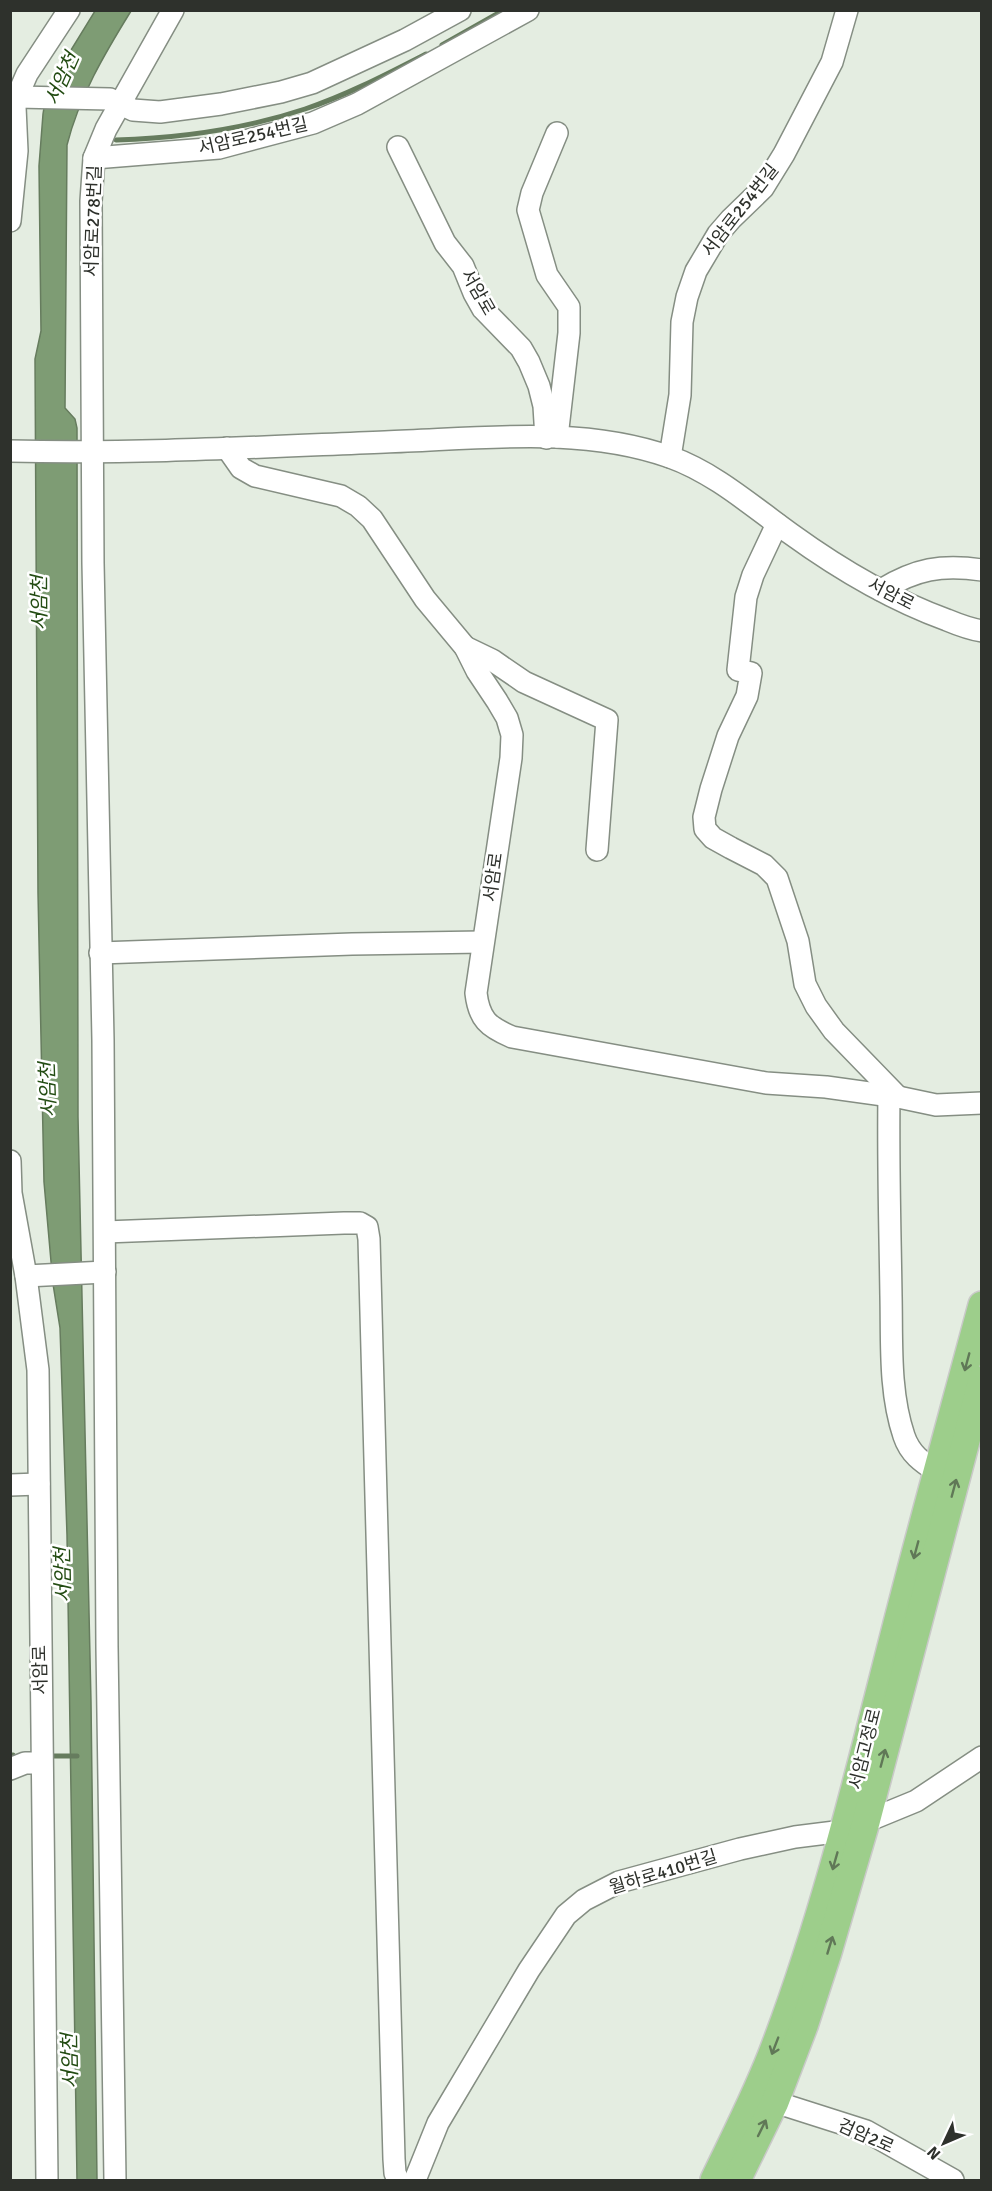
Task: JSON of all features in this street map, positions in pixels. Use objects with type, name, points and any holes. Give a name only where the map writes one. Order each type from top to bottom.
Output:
[{"type":"main road","name":"서암고정로","points":[[737,2181],[774,2102],[804,2026],[828,1952],[937,1472],[981,1305]]},
{"type":"main road","name":"서암고정로","points":[[714,2181],[753,2099],[774,2048],[815,1927],[855,1826],[981,1380]]},
{"type":"street","points":[[10,221],[17,151],[14,103],[27,74],[69,10]]},
{"type":"street","name":"서암로278번길","points":[[115,2181],[99,1273],[105,1232],[89,452],[91,201],[94,158],[115,102],[130,83],[173,10]]},
{"type":"street","points":[[14,103],[115,102],[133,110],[160,112],[221,104],[281,92],[312,83],[405,40],[460,10]]},
{"type":"street","name":"서암로254번길","points":[[94,158],[219,148],[313,123],[357,104],[528,10]]},
{"type":"street","name":"서암로254번길","points":[[670,457],[680,395],[682,322],[696,271],[718,234],[730,219],[763,188],[784,154],[832,62],[847,10]]},
{"type":"street","points":[[551,438],[569,333],[569,307],[547,275],[528,210],[532,193],[557,133]]},
{"type":"street","name":"서암로","points":[[398,147],[445,243],[463,266],[483,309],[521,348],[529,362],[544,406],[551,438]]},
{"type":"street","name":"서암로","points":[[10,451],[89,452],[551,438],[572,438],[625,446],[670,457],[701,473],[742,497],[830,561],[881,590],[929,614],[979,631]]},
{"type":"street","name":"서암로","points":[[227,448],[241,468],[255,476],[341,496],[358,506],[372,519],[425,599],[465,647],[477,671],[507,718],[512,735],[511,758],[476,993],[478,1008],[490,1025],[512,1037],[766,1083],[826,1087],[894,1096],[936,1105],[981,1103]]},
{"type":"street","points":[[777,524],[753,575],[746,597],[738,670],[751,673],[747,696],[728,736],[711,789],[704,817],[705,829],[713,838],[731,849],[764,864],[777,878],[798,941],[805,984],[816,1006],[834,1031],[894,1096],[888,1180],[893,1360],[898,1414],[911,1451],[919,1460],[937,1472]]},
{"type":"street","points":[[881,590],[902,578],[940,567],[981,570]]},
{"type":"street","points":[[465,647],[492,660],[524,682],[607,720],[597,850]]},
{"type":"street","points":[[100,953],[483,942]]},
{"type":"street","name":"서암로","points":[[10,1161],[11,1193],[30,1276],[38,1370],[41,1763],[48,2181]]},
{"type":"street","points":[[105,1232],[344,1223],[360,1223],[367,1227],[379,1553],[394,2159],[398,2181]]},
{"type":"street","points":[[30,1276],[99,1273]]},
{"type":"street","points":[[10,1485],[39,1484]]},
{"type":"street","name":"월하로410번길","points":[[415,2181],[438,2123],[529,1970],[566,1915],[592,1895],[619,1882],[740,1849],[855,1826],[916,1801],[981,1757]]},
{"type":"street","points":[[10,1768],[25,1763],[41,1763]]},
{"type":"street","name":"검암2로","points":[[774,2102],[866,2132],[954,2181]]},
{"type":"water","name":"서암천","points":[[95,11],[131,11],[102,59],[78,110],[67,145],[65,408],[75,419],[77,428],[78,1117],[91,1702],[97,2180],[77,2180],[67,1535],[60,1328],[53,1284],[44,1182],[38,893],[35,359],[41,331],[39,166],[47,89]]},
{"type":"waterway","points":[[442,45],[504,10]]},
{"type":"waterway","points":[[116,140],[212,131],[282,116],[351,91],[426,54]]},
{"type":"waterway","points":[[49,1756],[77,1756]]}]
